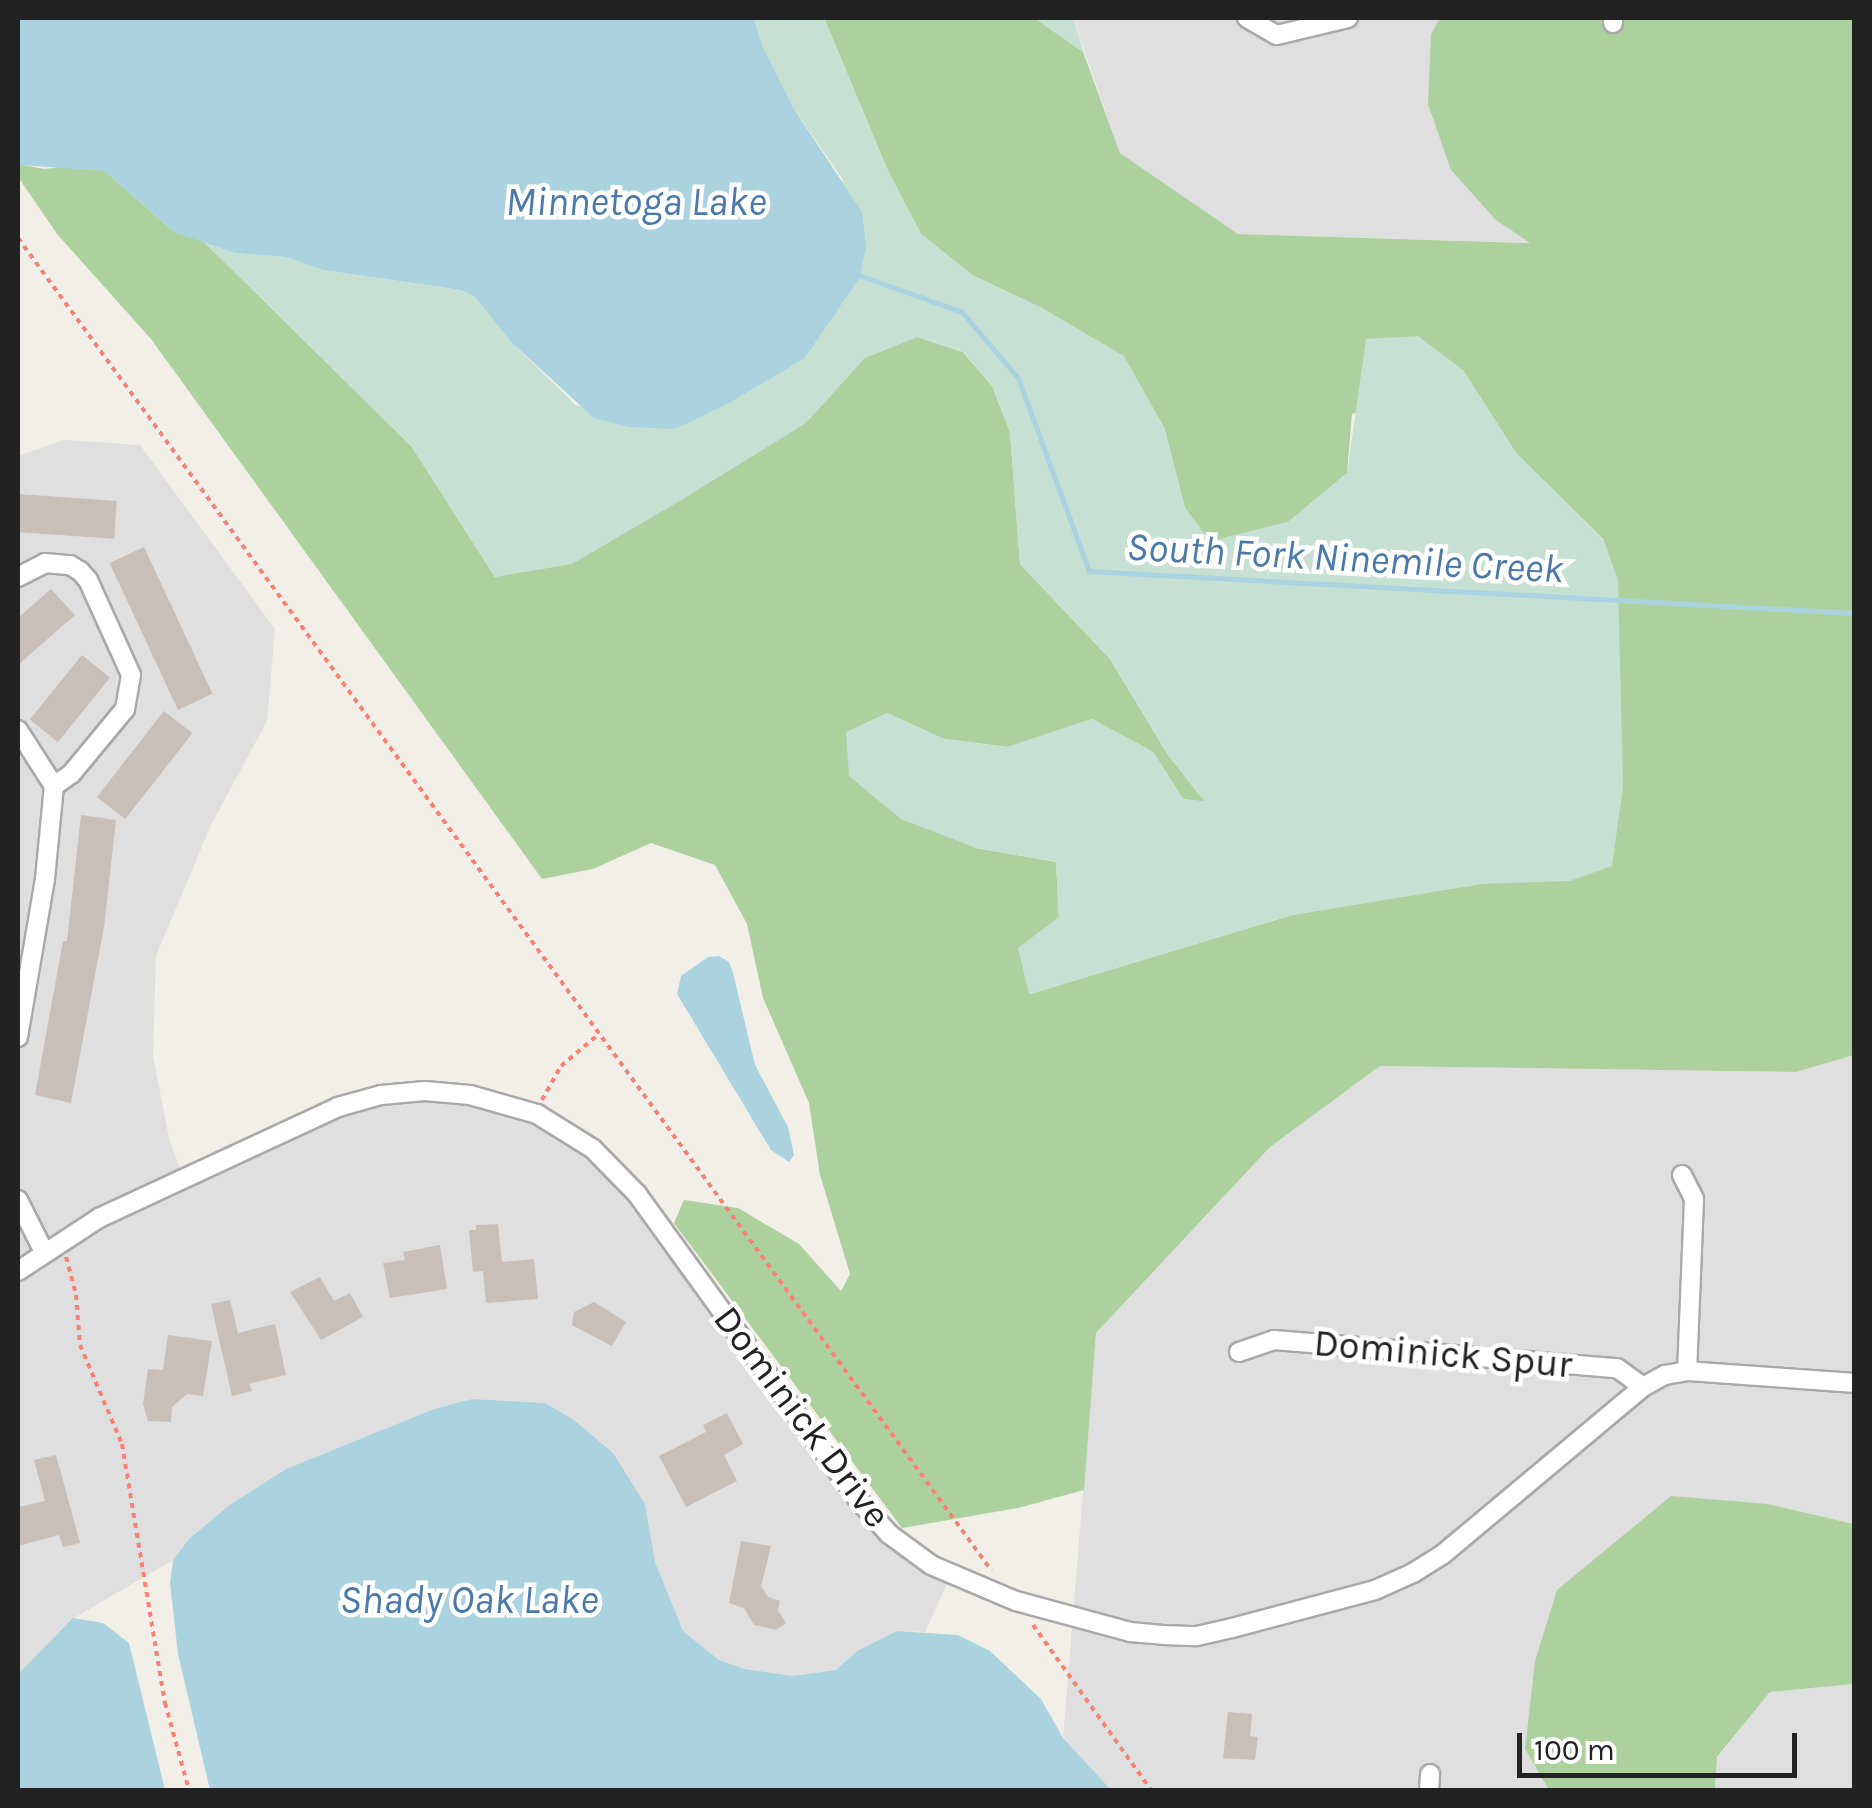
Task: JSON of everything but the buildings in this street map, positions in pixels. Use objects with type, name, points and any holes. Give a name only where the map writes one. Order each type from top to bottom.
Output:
[{"type":"street","points":[[1247,18],[1277,35],[1348,18]]},
{"type":"street","points":[[18,577],[45,563],[70,565],[80,571],[88,580],[131,675],[126,709],[72,774],[54,786]]},
{"type":"street","points":[[18,730],[54,786],[45,879],[18,1037]]},
{"type":"street","name":"Dominick Drive","points":[[18,1271],[120,1208],[338,1107],[380,1095],[425,1091],[470,1094],[536,1114],[594,1149],[638,1194],[856,1497],[889,1534],[951,1576],[1016,1601],[1130,1632],[1197,1636],[1376,1590],[1442,1555],[1643,1387],[1687,1371],[1854,1383]]},
{"type":"street","points":[[1682,1176],[1694,1199],[1687,1371]]},
{"type":"street","points":[[18,1200],[44,1252]]},
{"type":"street","name":"Dominick Spur","points":[[1239,1352],[1274,1340],[1617,1368],[1643,1387]]},
{"type":"path","points":[[18,238],[1151,1790]]},
{"type":"path","points":[[542,1100],[561,1066],[600,1034]]},
{"type":"path","points":[[66,1255],[76,1295],[80,1345],[122,1444],[162,1686],[190,1790]]},
{"type":"shaded area","points":[[1073,18],[1440,18],[1431,34],[1533,243],[1238,234],[1120,153]]},
{"type":"shaded area","points":[[64,440],[140,445],[275,629],[267,721],[211,825],[156,956],[153,1056],[169,1138],[183,1177],[381,1095],[494,1100],[593,1149],[856,1497],[951,1575],[925,1632],[897,1631],[857,1651],[836,1670],[792,1676],[745,1669],[719,1660],[683,1631],[655,1562],[645,1504],[546,1403],[472,1399],[434,1409],[286,1469],[228,1506],[189,1539],[173,1560],[74,1618],[18,1674],[18,456]]},
{"type":"shaded area","points":[[1854,1055],[1854,1524],[1768,1504],[1525,1749],[1549,1790],[1111,1790],[1094,1775],[1063,1738],[1096,1333],[1270,1147],[1380,1066],[1796,1072]]},
{"type":"shaded area","points":[[1854,1684],[1854,1790],[1715,1790],[1717,1758],[1770,1692]]},
{"type":"green space","points":[[754,18],[824,18],[888,171],[921,234],[972,275],[1044,309],[1124,356],[1164,427],[1185,508],[1210,541],[1288,522],[1347,473],[1366,339],[1418,336],[1463,370],[1516,453],[1604,541],[1618,580],[1623,787],[1612,866],[1570,881],[1482,884],[1292,915],[1029,994],[1018,948],[1059,917],[1056,862],[976,848],[901,819],[849,776],[846,732],[887,713],[944,739],[1008,747],[1092,719],[1153,752],[1183,799],[1204,801],[1168,755],[1110,659],[1020,564],[1010,432],[992,386],[964,352],[917,337],[865,358],[806,423],[683,499],[572,564],[495,577],[412,447],[202,240],[235,253],[286,257],[323,270],[460,290],[475,297],[511,342],[576,405],[675,429],[805,358],[859,279],[842,178],[794,109],[762,45]]},
{"type":"green space","points":[[824,18],[1043,18],[1081,46],[1120,153],[1238,234],[1530,243],[1496,220],[1451,170],[1428,104],[1431,34],[1440,18],[1854,18],[1854,1055],[1796,1072],[1380,1066],[1270,1147],[1096,1333],[1084,1490],[1018,1508],[902,1528],[674,1223],[684,1200],[738,1208],[799,1244],[841,1291],[850,1274],[820,1175],[809,1103],[763,998],[747,924],[715,865],[651,843],[593,869],[542,879],[151,339],[57,234],[18,177],[18,164],[105,171],[174,232],[202,240],[412,447],[495,577],[805,423],[864,358],[917,337],[963,352],[992,386],[1010,432],[1020,564],[1110,659],[1168,755],[1205,802],[1183,799],[1153,752],[1092,719],[1008,747],[944,739],[887,713],[976,848],[1056,862],[1059,917],[1030,994],[1292,915],[1491,882],[1604,540],[1516,453],[1463,370],[1352,414],[1347,473],[1288,522],[1210,542],[1185,508],[1164,427],[1044,309],[972,275],[921,234],[888,171]]},
{"type":"green space","points":[[1034,18],[1073,18],[1084,53]]},
{"type":"green space","points":[[1671,1496],[1768,1504],[1854,1524],[1854,1684],[1770,1692],[1717,1757],[1715,1790],[1549,1790],[1525,1749],[1535,1661],[1557,1590]]},
{"type":"water","name":"Minnetoga Lake","points":[[18,18],[754,18],[762,45],[794,109],[862,212],[866,247],[859,279],[805,358],[729,403],[675,429],[629,427],[594,418],[511,342],[475,297],[461,290],[323,270],[286,257],[235,253],[174,232],[105,171],[20,165]]},
{"type":"water","points":[[719,956],[729,962],[733,973],[755,1065],[788,1127],[794,1155],[789,1162],[771,1150],[677,994],[681,976],[708,957]]},
{"type":"water","name":"Shady Oak Lake","points":[[472,1399],[545,1403],[574,1420],[613,1453],[645,1504],[655,1562],[683,1631],[719,1660],[745,1669],[792,1676],[836,1670],[857,1651],[897,1631],[958,1635],[990,1651],[1041,1699],[1063,1738],[1111,1790],[210,1790],[178,1654],[170,1583],[173,1560],[189,1539],[228,1506],[286,1469],[434,1409]]},
{"type":"water","points":[[73,1618],[103,1623],[129,1643],[165,1790],[18,1790],[18,1674]]},
{"type":"waterway","name":"South Fork Ninemile Creek","points":[[856,274],[962,312],[1018,378],[1089,571],[1854,613]]}]
